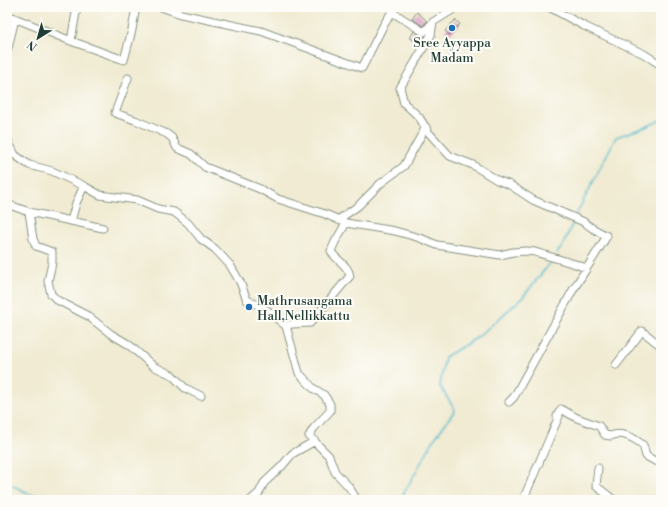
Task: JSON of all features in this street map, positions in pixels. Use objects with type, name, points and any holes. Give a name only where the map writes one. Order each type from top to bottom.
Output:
[{"type":"street","points":[[71,41],[78,7]]},
{"type":"street","points":[[7,15],[71,41],[124,60],[136,7]]},
{"type":"street","points":[[161,7],[181,14],[261,31],[362,68],[392,9],[424,32],[433,22],[457,7]]},
{"type":"street","points":[[549,7],[584,26],[644,54],[661,65]]},
{"type":"street","points":[[7,52],[14,19]]},
{"type":"street","points":[[433,22],[431,35],[400,88],[404,103],[419,117],[450,156],[473,165],[497,180],[510,185],[533,200],[584,222],[607,236],[573,290],[514,397],[509,402]]},
{"type":"street","points":[[128,78],[115,114],[135,120],[167,134],[172,138],[177,148],[191,154],[205,167],[255,187],[278,199],[346,223],[394,231],[420,238],[437,245],[500,255],[513,252],[535,252],[586,268]]},
{"type":"street","points":[[338,220],[358,206],[382,183],[404,166],[426,127]]},
{"type":"street","points":[[7,139],[15,155],[29,165],[52,171],[100,195],[137,200],[158,209],[174,212],[188,223],[201,239],[214,249],[230,265],[240,282],[247,300],[264,308],[286,326],[299,373],[324,396],[330,404],[330,411],[314,428],[309,436],[329,456],[335,472],[349,487],[357,500]]},
{"type":"street","points":[[71,220],[76,203],[84,186]]},
{"type":"street","points":[[7,204],[29,212],[57,219],[71,220],[103,228]]},
{"type":"street","points":[[29,212],[33,239],[36,246],[52,252],[52,263],[48,282],[51,294],[57,300],[88,316],[111,334],[128,344],[153,366],[172,375],[185,388],[201,396]]},
{"type":"street","points":[[286,326],[292,324],[310,323],[350,276],[349,271],[344,264],[331,251],[334,242],[346,223]]},
{"type":"street","points":[[616,365],[641,332],[644,332],[661,346]]},
{"type":"street","points":[[522,500],[561,409],[577,418],[599,426],[605,434],[611,436],[616,434],[634,439],[643,445],[646,456],[655,461],[661,462]]},
{"type":"street","points":[[251,500],[259,493],[264,483],[292,454],[315,441]]},
{"type":"street","points":[[598,468],[596,486],[614,500]]},
{"type":"building","points":[[417,12],[427,21],[423,26],[412,19]]},
{"type":"building","name":"Sree Ayyappa Madam","points":[[455,20],[460,24],[449,35],[445,31]]},
{"type":"building","points":[[414,31],[419,36],[416,41],[410,38]]},
{"type":"waterway","points":[[577,213],[616,137],[646,127],[661,120]]},
{"type":"waterway","points":[[557,253],[562,247],[573,223]]},
{"type":"waterway","points":[[400,500],[435,438],[455,410],[440,386],[445,357],[478,337],[522,298],[551,262]]},
{"type":"waterway","points":[[7,483],[43,500]]},
{"type":"place","name":"Sree Ayyappa Madam","points":[[452,28]]},
{"type":"place","name":"Mathrusangama Hall,Nellikkattu","points":[[249,307]]}]
